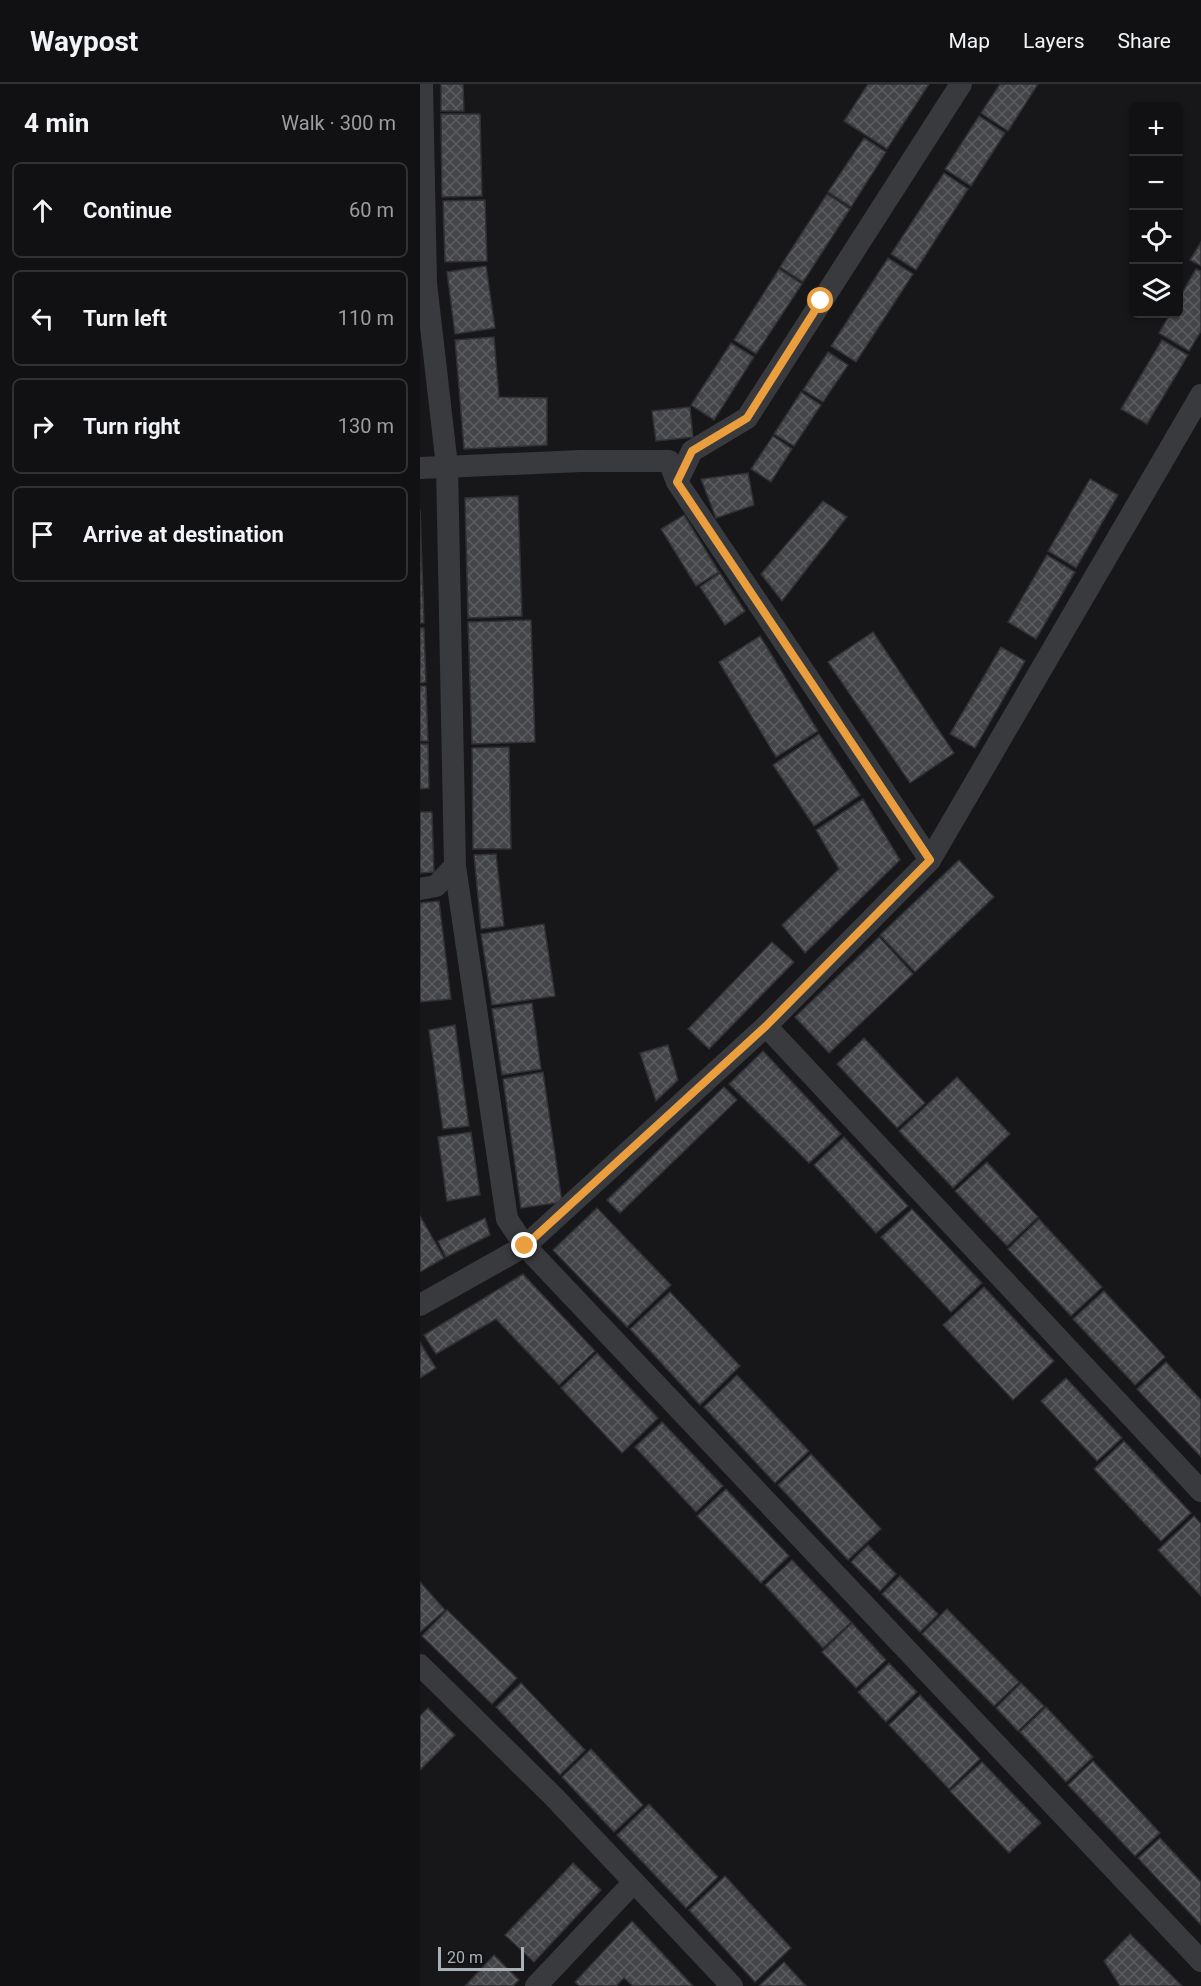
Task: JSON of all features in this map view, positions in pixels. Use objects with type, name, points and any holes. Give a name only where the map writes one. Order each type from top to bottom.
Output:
[{"type":"street","points":[[423,84],[426,283],[447,466],[456,866],[507,1219],[525,1246],[1201,1961]]},
{"type":"street","points":[[677,482],[692,451],[747,418],[961,84]]},
{"type":"street","points":[[420,1305],[525,1246],[766,1026],[930,860],[1201,395]]},
{"type":"street","points":[[420,468],[669,461],[677,482],[930,860]]},
{"type":"street","points":[[420,889],[436,886],[456,866]]},
{"type":"street","points":[[766,1026],[1201,1491]]},
{"type":"street","points":[[423,1674],[554,1797],[732,1986]]},
{"type":"street","points":[[536,1986],[634,1882]]},
{"type":"building","points":[[441,84],[463,84],[464,111],[441,111]]},
{"type":"building","points":[[868,84],[929,84],[887,149],[844,121]]},
{"type":"building","points":[[1000,84],[1038,84],[1008,131],[981,113]]},
{"type":"building","points":[[441,114],[480,114],[482,196],[442,197]]},
{"type":"building","points":[[979,116],[1005,133],[971,186],[945,169]]},
{"type":"building","points":[[864,138],[886,152],[851,207],[828,192]]},
{"type":"building","points":[[944,173],[968,189],[916,270],[891,254]]},
{"type":"building","points":[[827,194],[850,209],[803,282],[780,267]]},
{"type":"building","points":[[485,200],[487,261],[445,262],[443,201]]},
{"type":"building","points":[[1201,242],[1201,266],[1190,260]]},
{"type":"building","points":[[888,258],[913,274],[856,362],[831,346]]},
{"type":"building","points":[[486,266],[495,328],[455,334],[447,272]]},
{"type":"building","points":[[779,269],[802,284],[756,354],[734,340]]},
{"type":"building","points":[[1196,269],[1201,271],[1201,331],[1189,351],[1159,333],[1168,318],[1183,318],[1183,291]]},
{"type":"building","points":[[494,337],[499,397],[547,398],[547,445],[464,449],[455,340]]},
{"type":"building","points":[[1162,340],[1188,355],[1147,424],[1121,409]]},
{"type":"building","points":[[731,343],[754,357],[714,420],[691,405]]},
{"type":"building","points":[[828,352],[848,365],[823,402],[803,390]]},
{"type":"building","points":[[801,392],[821,405],[794,446],[774,434]]},
{"type":"building","points":[[690,407],[693,437],[656,441],[652,411]]},
{"type":"building","points":[[773,436],[792,449],[771,482],[751,469]]},
{"type":"building","points":[[748,473],[754,505],[716,518],[701,479]]},
{"type":"building","points":[[1090,479],[1118,495],[1076,568],[1048,551]]},
{"type":"building","points":[[518,496],[522,616],[468,618],[465,498]]},
{"type":"building","points":[[823,501],[847,517],[782,601],[761,574]]},
{"type":"building","points":[[420,510],[424,623],[420,623]]},
{"type":"building","points":[[684,515],[719,572],[696,586],[661,529]]},
{"type":"building","points":[[1047,555],[1075,572],[1036,639],[1008,622]]},
{"type":"building","points":[[720,573],[745,611],[725,625],[700,587]]},
{"type":"building","points":[[531,620],[535,742],[472,744],[468,622]]},
{"type":"building","points":[[420,628],[424,628],[426,682],[420,683]]},
{"type":"building","points":[[873,632],[954,753],[910,783],[828,662]]},
{"type":"building","points":[[760,636],[818,731],[776,757],[719,662]]},
{"type":"building","points":[[1001,647],[1025,661],[975,748],[950,734]]},
{"type":"building","points":[[420,686],[426,686],[428,741],[420,741]]},
{"type":"building","points":[[819,734],[860,795],[814,826],[773,765]]},
{"type":"building","points":[[420,744],[428,744],[429,788],[420,789]]},
{"type":"building","points":[[509,747],[511,849],[473,849],[472,748]]},
{"type":"building","points":[[863,799],[900,860],[805,953],[782,925],[839,869],[816,830]]},
{"type":"building","points":[[420,812],[432,812],[434,872],[420,873]]},
{"type":"building","points":[[496,854],[504,926],[481,929],[474,855]]},
{"type":"building","points":[[959,860],[994,897],[915,972],[880,935]]},
{"type":"building","points":[[439,901],[451,999],[420,1002],[420,903]]},
{"type":"building","points":[[544,924],[555,996],[492,1005],[481,934]]},
{"type":"building","points":[[879,937],[913,974],[829,1053],[795,1017]]},
{"type":"building","points":[[772,942],[794,962],[709,1049],[688,1029]]},
{"type":"building","points":[[532,1003],[541,1069],[502,1075],[492,1009]]},
{"type":"building","points":[[455,1025],[469,1126],[443,1129],[429,1030]]},
{"type":"building","points":[[864,1038],[925,1103],[897,1128],[837,1064]]},
{"type":"building","points":[[668,1045],[678,1080],[656,1101],[640,1053]]},
{"type":"building","points":[[763,1051],[841,1134],[809,1163],[729,1084]]},
{"type":"building","points":[[543,1072],[562,1202],[521,1208],[503,1079]]},
{"type":"building","points":[[957,1077],[1010,1134],[953,1188],[899,1131]]},
{"type":"building","points":[[724,1087],[737,1100],[620,1213],[607,1200]]},
{"type":"building","points":[[471,1132],[480,1195],[447,1201],[438,1137]]},
{"type":"building","points":[[844,1137],[908,1206],[876,1233],[814,1165]]},
{"type":"building","points":[[987,1162],[1038,1217],[1007,1246],[955,1191]]},
{"type":"building","points":[[597,1208],[671,1285],[627,1327],[553,1250]]},
{"type":"building","points":[[912,1209],[982,1283],[951,1312],[881,1237]]},
{"type":"building","points":[[420,1216],[444,1258],[420,1272]]},
{"type":"building","points":[[485,1218],[490,1235],[446,1257],[438,1241]]},
{"type":"building","points":[[1039,1219],[1102,1287],[1071,1316],[1008,1249]]},
{"type":"building","points":[[523,1274],[595,1351],[559,1385],[496,1319],[436,1354],[424,1335]]},
{"type":"building","points":[[984,1287],[1054,1361],[1013,1400],[943,1325]]},
{"type":"building","points":[[1104,1291],[1165,1357],[1135,1385],[1073,1319]]},
{"type":"building","points":[[670,1292],[740,1366],[700,1405],[630,1329]]},
{"type":"building","points":[[420,1343],[436,1368],[420,1378]]},
{"type":"building","points":[[597,1353],[658,1418],[622,1453],[561,1388]]},
{"type":"building","points":[[1166,1362],[1201,1400],[1201,1457],[1137,1389]]},
{"type":"building","points":[[737,1375],[809,1451],[775,1483],[704,1407]]},
{"type":"building","points":[[1066,1378],[1122,1438],[1097,1461],[1041,1401]]},
{"type":"building","points":[[662,1422],[723,1486],[696,1512],[635,1447]]},
{"type":"building","points":[[1124,1441],[1191,1513],[1161,1541],[1094,1469]]},
{"type":"building","points":[[811,1454],[881,1529],[848,1560],[778,1485]]},
{"type":"building","points":[[726,1489],[789,1556],[761,1583],[697,1516]]},
{"type":"building","points":[[1194,1516],[1201,1524],[1201,1596],[1158,1550]]},
{"type":"building","points":[[868,1545],[896,1574],[880,1591],[851,1562]]},
{"type":"building","points":[[792,1560],[851,1622],[823,1648],[765,1585]]},
{"type":"building","points":[[900,1576],[938,1614],[920,1632],[882,1594]]},
{"type":"building","points":[[420,1582],[445,1610],[420,1632]]},
{"type":"building","points":[[947,1609],[1019,1682],[994,1706],[922,1634]]},
{"type":"building","points":[[447,1610],[517,1678],[492,1704],[422,1636]]},
{"type":"building","points":[[852,1623],[886,1660],[856,1688],[822,1652]]},
{"type":"building","points":[[889,1663],[917,1692],[886,1722],[858,1692]]},
{"type":"building","points":[[521,1683],[585,1750],[560,1775],[496,1707]]},
{"type":"building","points":[[1021,1683],[1044,1706],[1018,1731],[996,1708]]},
{"type":"building","points":[[920,1695],[980,1759],[949,1789],[889,1725]]},
{"type":"building","points":[[1046,1707],[1093,1757],[1066,1782],[1020,1732]]},
{"type":"building","points":[[428,1708],[455,1735],[420,1770],[420,1716]]},
{"type":"building","points":[[591,1749],[643,1805],[614,1832],[562,1777]]},
{"type":"building","points":[[1093,1761],[1160,1833],[1135,1856],[1068,1785]]},
{"type":"building","points":[[982,1762],[1041,1823],[1009,1853],[950,1791]]},
{"type":"building","points":[[649,1804],[718,1877],[686,1908],[617,1835]]},
{"type":"building","points":[[1160,1838],[1201,1882],[1201,1925],[1138,1858]]},
{"type":"building","points":[[573,1863],[601,1890],[534,1962],[505,1935]]},
{"type":"building","points":[[725,1876],[791,1948],[755,1982],[689,1910]]},
{"type":"building","points":[[632,1921],[693,1986],[633,1986],[624,1978],[616,1986],[579,1986],[575,1982]]},
{"type":"building","points":[[1130,1934],[1182,1986],[1120,1986],[1104,1961]]},
{"type":"building","points":[[494,1955],[519,1980],[513,1986],[465,1986]]},
{"type":"building","points":[[784,1962],[806,1986],[759,1986]]},
{"type":"route","points":[[525,1246],[766,1026],[930,860],[677,482],[692,451],[747,418],[821,301]]}]
